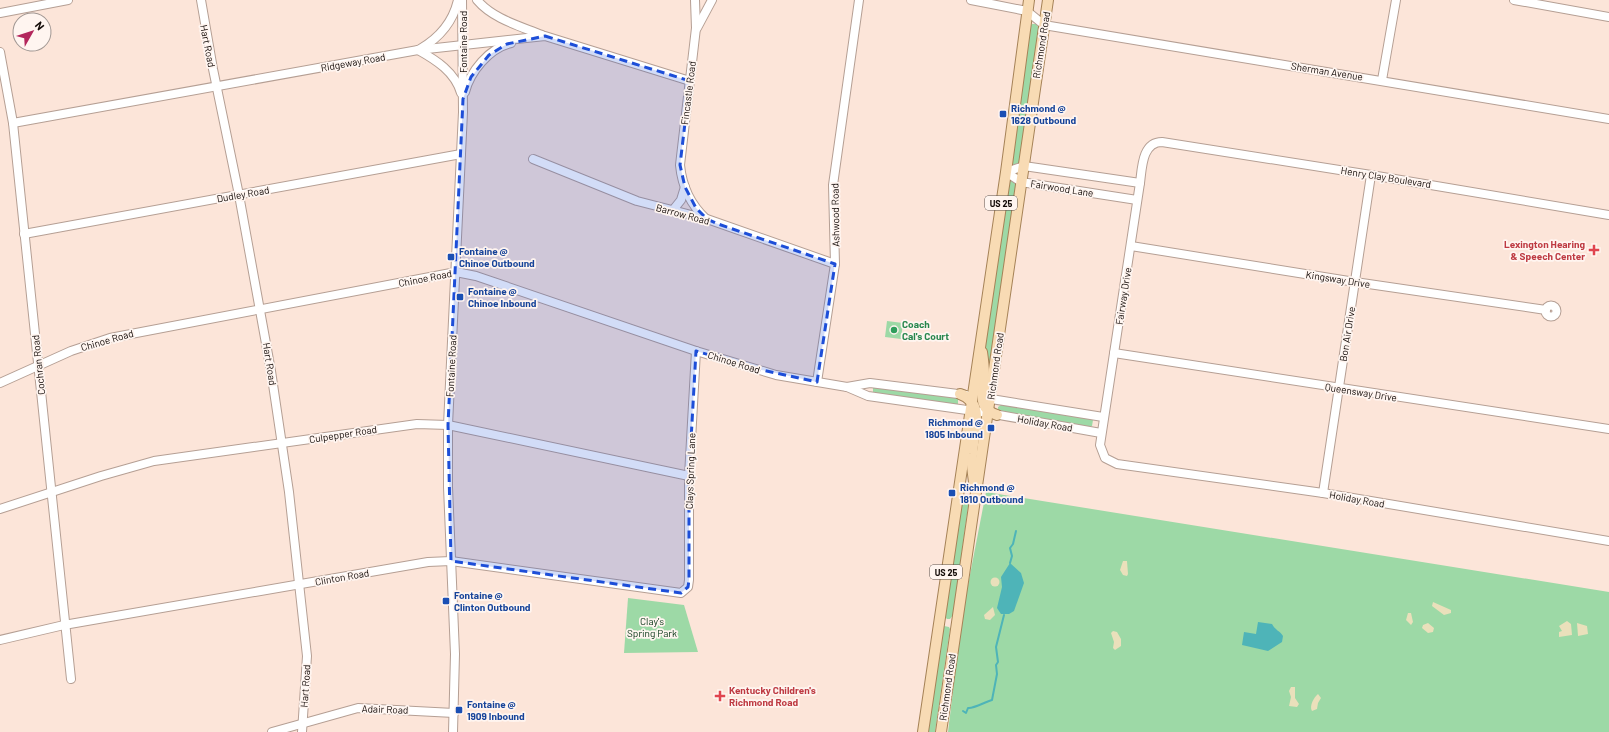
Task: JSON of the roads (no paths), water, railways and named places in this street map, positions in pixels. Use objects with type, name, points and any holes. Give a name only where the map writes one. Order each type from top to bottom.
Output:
[{"type":"main road","name":"Richmond Road","points":[[979,398],[984,376],[981,334],[1006,172],[1029,0]]},
{"type":"main road","name":"Richmond Road","points":[[979,398],[1024,166],[1048,0]]},
{"type":"main road","points":[[960,394],[979,398],[991,413]]},
{"type":"main road","points":[[976,494],[971,463],[973,412],[979,398]]},
{"type":"main road","name":"Richmond Road","points":[[923,732],[973,412]]},
{"type":"main road","name":"Richmond Road","points":[[941,732],[976,494],[991,413]]},
{"type":"street","points":[[0,13],[68,0]]},
{"type":"street","name":"Hart Road","points":[[201,0],[203,17],[239,195],[260,310],[289,492],[307,656],[302,732]]},
{"type":"street","points":[[458,0],[456,8],[447,26],[434,39],[418,50],[436,60],[449,72],[459,85],[463,99]]},
{"type":"street","name":"Fontaine Road","points":[[453,732],[455,654],[448,487],[448,424],[463,99],[462,0]]},
{"type":"street","points":[[477,0],[486,9],[501,18],[545,36]]},
{"type":"street","points":[[690,0],[696,28]]},
{"type":"street","name":"Fincastle Road","points":[[695,0],[696,28],[680,157],[681,175],[685,186],[696,208],[707,219]]},
{"type":"street","points":[[696,28],[712,0]]},
{"type":"street","name":"Ashwood Road","points":[[817,382],[835,264],[833,185],[859,0]]},
{"type":"street","points":[[971,0],[1027,11],[1044,25]]},
{"type":"street","points":[[1382,80],[1396,0]]},
{"type":"street","points":[[1514,0],[1609,17]]},
{"type":"street","name":"Sherman Avenue","points":[[1044,25],[1382,80],[1609,119]]},
{"type":"street","points":[[463,99],[471,77],[489,55],[506,44],[545,36]]},
{"type":"street","name":"Ridgeway Road","points":[[12,123],[418,50],[545,36],[690,81]]},
{"type":"street","name":"Cochran Road","points":[[0,52],[12,123],[64,625],[71,679]]},
{"type":"street","name":"Henry Clay Boulevard","points":[[1162,142],[1609,215]]},
{"type":"street","name":"Fairway Drive","points":[[1105,458],[1100,449],[1101,433],[1137,200],[1148,148],[1154,144],[1162,142]]},
{"type":"street","name":"Dudley Road","points":[[24,234],[461,154]]},
{"type":"street","name":"Barrow Road","points":[[533,159],[637,201],[707,219],[835,264]]},
{"type":"street","name":"Fairwood Lane","points":[[1006,172],[1024,166],[1140,184]]},
{"type":"street","name":"Fairwood Lane","points":[[1006,172],[1021,182],[1137,200]]},
{"type":"street","name":"Bon Air Drive","points":[[1323,493],[1371,175]]},
{"type":"street","points":[[673,210],[681,200],[685,186]]},
{"type":"street","name":"Kingsway Drive","points":[[1131,246],[1355,282],[1546,310]]},
{"type":"street","name":"Chinoe Road","points":[[0,383],[71,351],[110,338],[456,272],[476,276],[696,351],[776,375],[847,387],[868,396],[973,412],[991,413]]},
{"type":"street","name":"Clays Spring Lane","points":[[685,591],[688,587],[689,577],[689,476],[696,351]]},
{"type":"street","name":"Queensway Drive","points":[[1114,354],[1609,429]]},
{"type":"street","name":"Chinoe Road","points":[[847,387],[870,382],[960,394]]},
{"type":"street","name":"Holiday Road","points":[[979,398],[1103,417]]},
{"type":"street","name":"Holiday Road","points":[[991,413],[1101,433]]},
{"type":"street","name":"Culpepper Road","points":[[0,509],[101,476],[154,461],[417,424],[448,424],[689,476]]},
{"type":"street","name":"Holiday Road","points":[[1105,458],[1117,464],[1323,493],[1609,541]]},
{"type":"street","name":"Clinton Road","points":[[0,640],[64,625],[428,562],[451,561],[681,594],[685,591]]},
{"type":"street","name":"Adair Road","points":[[272,732],[358,708],[454,713]]},
{"type":"water","points":[[1010,563],[1021,573],[1024,583],[1014,611],[1009,614],[1001,614],[997,608],[1002,587],[1001,577]]},
{"type":"water","points":[[1258,622],[1272,624],[1283,636],[1282,642],[1268,651],[1242,645],[1244,632],[1256,634]]},
{"type":"waterway","points":[[1010,563],[1012,556],[1010,548],[1013,544],[1016,531]]},
{"type":"waterway","points":[[963,711],[966,713],[968,708],[992,700],[997,674],[996,665],[998,662],[996,647],[1004,615]]},
{"type":"place","name":"Richmond @ 1628 Outbound","points":[[1003,114]]},
{"type":"place","name":"Lexington Hearing & Speech Center","points":[[1594,250]]},
{"type":"place","name":"Fontaine @ Chinoe Outbound","points":[[451,257]]},
{"type":"place","name":"Fontaine @ Chinoe Inbound","points":[[460,297]]},
{"type":"place","name":"Coach Cal's Court","points":[[894,330]]},
{"type":"place","name":"Richmond @ 1805 Inbound","points":[[991,428]]},
{"type":"place","name":"Richmond @ 1810 Outbound","points":[[952,493]]},
{"type":"place","name":"Fontaine @ Clinton Outbound","points":[[446,601]]},
{"type":"place","name":"Kentucky Children's Richmond Road","points":[[720,696]]},
{"type":"place","name":"Fontaine @ 1909 Inbound","points":[[459,710]]},
{"type":"park label","name":"Clay's Spring Park","points":[[652,626]]}]
